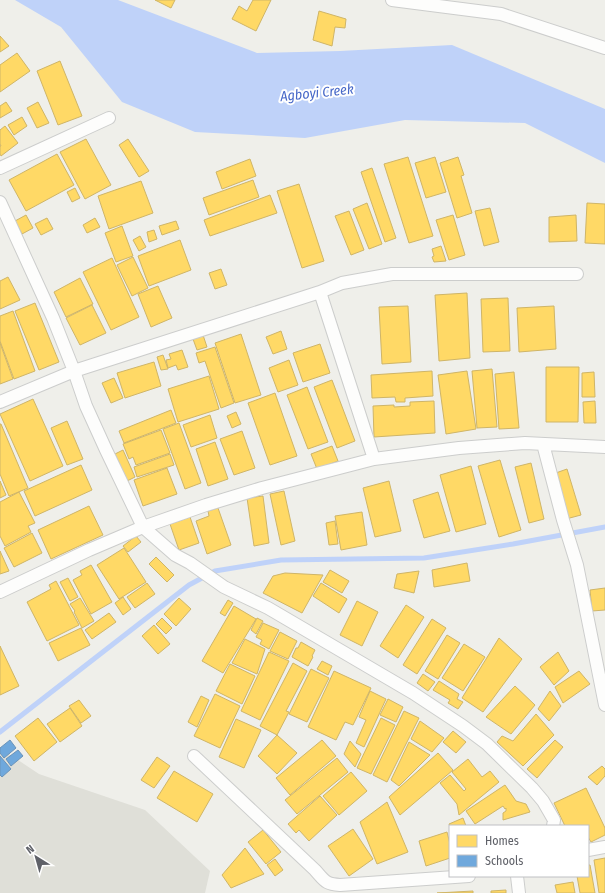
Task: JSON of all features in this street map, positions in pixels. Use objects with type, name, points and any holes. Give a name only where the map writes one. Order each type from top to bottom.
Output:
[{"type":"street","points":[[392,0],[501,14],[605,48]]},
{"type":"street","points":[[0,168],[110,118]]},
{"type":"street","points":[[0,202],[53,318],[86,406],[143,527],[174,555],[190,563],[224,586],[268,608],[413,693],[463,726],[487,744],[532,788],[543,801],[554,820],[553,825]]},
{"type":"street","points":[[0,402],[74,371],[320,292],[342,283],[392,274],[578,274]]},
{"type":"street","points":[[320,292],[374,459]]},
{"type":"street","points":[[0,592],[143,527],[206,505],[262,488],[374,459],[459,448],[525,443],[605,447]]},
{"type":"street","points":[[543,444],[577,565],[605,705]]},
{"type":"street","points":[[194,756],[330,885],[454,877]]},
{"type":"street","points":[[589,850],[605,847]]},
{"type":"street","points":[[517,877],[519,893]]},
{"type":"shaded area","points":[[0,748],[39,774],[145,810],[210,871],[205,893],[0,893]]},
{"type":"water","name":"Agboyi Creek","points":[[15,0],[118,0],[257,53],[340,51],[452,45],[605,109],[605,163],[525,123],[405,120],[305,138],[195,132],[122,102],[61,27]]},
{"type":"building: Homes","points":[[155,0],[175,0],[171,8]]},
{"type":"building: Homes","points":[[253,0],[271,0],[256,31],[232,19],[239,6],[247,11]]},
{"type":"building: Homes","points":[[319,11],[346,19],[345,28],[335,27],[332,46],[313,40]]},
{"type":"building: Homes","points":[[0,36],[9,46],[0,52]]},
{"type":"building: Homes","points":[[17,53],[30,71],[0,92],[0,65]]},
{"type":"building: Homes","points":[[60,61],[82,116],[58,125],[37,71]]},
{"type":"building: Homes","points":[[6,102],[12,111],[0,118],[0,106]]},
{"type":"building: Homes","points":[[38,102],[49,123],[37,128],[27,108]]},
{"type":"building: Homes","points":[[22,117],[27,126],[14,135],[8,125]]},
{"type":"building: Homes","points":[[5,126],[18,143],[1,156],[0,130]]},
{"type":"building: Homes","points":[[86,139],[111,185],[85,199],[60,152]]},
{"type":"building: Homes","points":[[128,139],[149,171],[139,177],[119,145]]},
{"type":"building: Homes","points":[[57,154],[74,185],[26,211],[9,180]]},
{"type":"building: Homes","points":[[408,157],[433,236],[409,243],[384,164]]},
{"type":"building: Homes","points":[[435,157],[446,192],[426,198],[415,163]]},
{"type":"building: Homes","points":[[458,157],[464,175],[461,176],[472,213],[457,218],[440,163]]},
{"type":"building: Homes","points":[[250,159],[256,176],[222,189],[216,172]]},
{"type":"building: Homes","points":[[372,168],[396,238],[385,242],[361,172]]},
{"type":"building: Homes","points":[[253,180],[259,197],[209,215],[203,198]]},
{"type":"building: Homes","points":[[141,181],[153,213],[109,229],[98,196]]},
{"type":"building: Homes","points":[[299,184],[324,261],[302,268],[277,191]]},
{"type":"building: Homes","points":[[75,188],[80,198],[72,202],[67,192]]},
{"type":"building: Homes","points":[[270,195],[277,213],[210,236],[204,220]]},
{"type":"building: Homes","points":[[367,203],[382,244],[369,249],[353,209]]},
{"type":"building: Homes","points":[[587,203],[605,204],[605,244],[585,243]]},
{"type":"building: Homes","points":[[490,208],[499,242],[484,246],[475,211]]},
{"type":"building: Homes","points":[[349,211],[364,250],[351,255],[335,216]]},
{"type":"building: Homes","points":[[26,215],[33,228],[22,234],[15,221]]},
{"type":"building: Homes","points":[[453,215],[465,255],[449,260],[436,220]]},
{"type":"building: Homes","points":[[576,215],[577,241],[549,242],[549,217]]},
{"type":"building: Homes","points":[[47,218],[53,229],[41,235],[35,224]]},
{"type":"building: Homes","points":[[95,218],[100,227],[87,233],[83,225]]},
{"type":"building: Homes","points":[[176,221],[179,229],[162,235],[159,226]]},
{"type":"building: Homes","points":[[122,226],[133,256],[116,262],[105,233]]},
{"type":"building: Homes","points":[[154,230],[157,239],[149,242],[147,232]]},
{"type":"building: Homes","points":[[140,236],[146,247],[139,251],[133,240]]},
{"type":"building: Homes","points":[[180,240],[191,270],[149,286],[138,256]]},
{"type":"building: Homes","points":[[441,246],[446,261],[434,262],[432,257],[434,256],[432,249]]},
{"type":"building: Homes","points":[[133,257],[148,288],[132,296],[117,265]]},
{"type":"building: Homes","points":[[112,258],[139,317],[111,330],[83,272]]},
{"type":"building: Homes","points":[[221,269],[227,285],[215,289],[209,273]]},
{"type":"building: Homes","points":[[8,277],[20,300],[0,309],[0,281]]},
{"type":"building: Homes","points":[[80,278],[93,304],[66,317],[54,292]]},
{"type":"building: Homes","points":[[158,286],[172,318],[151,327],[138,294]]},
{"type":"building: Homes","points":[[467,293],[470,358],[439,361],[435,295]]},
{"type":"building: Homes","points":[[508,298],[510,351],[483,352],[481,299]]},
{"type":"building: Homes","points":[[35,303],[59,362],[39,370],[15,311]]},
{"type":"building: Homes","points":[[92,305],[106,333],[80,345],[66,318]]},
{"type":"building: Homes","points":[[408,306],[411,362],[382,364],[379,307]]},
{"type":"building: Homes","points":[[554,306],[556,349],[519,352],[517,308]]},
{"type":"building: Homes","points":[[13,311],[35,371],[14,379],[0,341],[0,316]]},
{"type":"building: Homes","points":[[281,331],[287,349],[273,354],[266,337]]},
{"type":"building: Homes","points":[[241,334],[261,395],[235,403],[215,343]]},
{"type":"building: Homes","points":[[203,335],[207,347],[197,350],[193,339]]},
{"type":"building: Homes","points":[[0,343],[13,379],[0,384]]},
{"type":"building: Homes","points":[[320,344],[330,373],[303,382],[293,353]]},
{"type":"building: Homes","points":[[215,347],[234,403],[221,408],[205,361],[199,363],[196,353]]},
{"type":"building: Homes","points":[[182,350],[188,367],[178,370],[176,365],[168,368],[166,360],[171,359],[169,354]]},
{"type":"building: Homes","points":[[163,355],[168,369],[161,370],[157,357]]},
{"type":"building: Homes","points":[[289,360],[298,385],[278,392],[269,368]]},
{"type":"building: Homes","points":[[154,362],[161,386],[125,398],[117,373]]},
{"type":"building: Homes","points":[[546,367],[579,367],[578,422],[546,422]]},
{"type":"building: Homes","points":[[492,369],[497,427],[477,428],[472,371]]},
{"type":"building: Homes","points":[[432,371],[433,396],[405,398],[405,402],[396,402],[395,397],[372,398],[371,375]]},
{"type":"building: Homes","points":[[467,371],[476,429],[446,434],[438,375]]},
{"type":"building: Homes","points":[[514,372],[519,428],[499,429],[495,374]]},
{"type":"building: Homes","points":[[594,372],[595,397],[582,397],[582,373]]},
{"type":"building: Homes","points":[[209,376],[219,409],[178,422],[168,389]]},
{"type":"building: Homes","points":[[114,378],[123,398],[111,403],[102,383]]},
{"type":"building: Homes","points":[[332,380],[355,441],[337,448],[314,387]]},
{"type":"building: Homes","points":[[307,387],[328,442],[308,449],[287,395]]},
{"type":"building: Homes","points":[[275,393],[297,456],[270,465],[248,403]]},
{"type":"building: Homes","points":[[33,399],[63,466],[30,481],[0,414]]},
{"type":"building: Homes","points":[[434,401],[435,433],[374,437],[373,406],[410,406],[410,402]]},
{"type":"building: Homes","points":[[595,401],[596,423],[584,423],[583,402]]},
{"type":"building: Homes","points":[[171,410],[176,423],[124,443],[119,431]]},
{"type":"building: Homes","points":[[236,412],[241,424],[232,428],[227,416]]},
{"type":"building: Homes","points":[[210,415],[217,438],[191,447],[183,425]]},
{"type":"building: Homes","points":[[67,421],[83,459],[67,465],[51,428]]},
{"type":"building: Homes","points":[[179,423],[201,483],[185,489],[163,429]]},
{"type":"building: Homes","points":[[0,424],[28,488],[9,496],[0,474]]},
{"type":"building: Homes","points":[[161,430],[170,453],[136,465],[133,457],[129,459],[123,444]]},
{"type":"building: Homes","points":[[242,431],[255,468],[234,475],[220,439]]},
{"type":"building: Homes","points":[[215,442],[228,479],[208,486],[196,449]]},
{"type":"building: Homes","points":[[332,446],[338,461],[317,469],[311,454]]},
{"type":"building: Homes","points":[[123,450],[135,477],[127,481],[115,454]]},
{"type":"building: Homes","points":[[170,454],[174,465],[137,477],[134,467]]},
{"type":"building: Homes","points":[[500,460],[521,530],[499,537],[478,466]]},
{"type":"building: Homes","points":[[531,463],[544,519],[529,523],[515,467]]},
{"type":"building: Homes","points":[[81,465],[92,490],[35,516],[24,491]]},
{"type":"building: Homes","points":[[471,466],[486,524],[456,532],[440,475]]},
{"type":"building: Homes","points":[[167,468],[177,494],[143,506],[134,480]]},
{"type":"building: Homes","points":[[567,469],[581,515],[566,519],[553,474]]},
{"type":"building: Homes","points":[[0,481],[6,495],[0,498]]},
{"type":"building: Homes","points":[[389,481],[401,531],[375,537],[363,488]]},
{"type":"building: Homes","points":[[284,491],[295,541],[281,545],[270,494]]},
{"type":"building: Homes","points":[[19,492],[35,523],[28,526],[31,532],[5,546],[0,536],[0,502]]},
{"type":"building: Homes","points":[[438,492],[450,531],[424,538],[413,500]]},
{"type":"building: Homes","points":[[263,496],[269,543],[254,546],[247,498]]},
{"type":"building: Homes","points":[[89,506],[103,535],[51,559],[38,530]]},
{"type":"building: Homes","points":[[218,508],[231,545],[207,554],[196,521],[209,516],[208,511]]},
{"type":"building: Homes","points":[[362,512],[367,545],[341,550],[335,516]]},
{"type":"building: Homes","points":[[190,517],[199,543],[179,550],[170,524]]},
{"type":"building: Homes","points":[[335,521],[338,544],[329,545],[326,523]]},
{"type":"building: Homes","points":[[32,533],[42,553],[14,567],[4,548]]},
{"type":"building: Homes","points":[[136,536],[141,542],[128,552],[123,546]]},
{"type":"building: Homes","points":[[124,548],[146,582],[119,599],[97,565]]},
{"type":"building: Homes","points":[[0,551],[9,571],[0,574]]},
{"type":"building: Homes","points":[[156,557],[174,575],[167,582],[149,564]]},
{"type":"building: Homes","points":[[467,563],[470,581],[434,587],[432,570]]},
{"type":"building: Homes","points":[[91,565],[112,602],[91,614],[73,580],[82,575],[80,571]]},
{"type":"building: Homes","points":[[330,570],[349,581],[342,593],[323,582]]},
{"type":"building: Homes","points":[[419,571],[414,593],[394,588],[397,574]]},
{"type":"building: Homes","points":[[285,573],[323,575],[302,613],[263,593],[273,576]]},
{"type":"building: Homes","points":[[68,578],[78,597],[70,601],[60,582]]},
{"type":"building: Homes","points":[[56,581],[79,625],[47,641],[27,602],[51,589],[49,585]]},
{"type":"building: Homes","points":[[147,583],[155,594],[135,608],[127,597]]},
{"type":"building: Homes","points":[[321,583],[347,599],[339,613],[313,596]]},
{"type":"building: Homes","points":[[605,588],[605,610],[592,611],[590,590]]},
{"type":"building: Homes","points":[[123,597],[131,609],[123,615],[115,603]]},
{"type":"building: Homes","points":[[80,598],[94,621],[82,628],[74,612],[75,611],[70,604]]},
{"type":"building: Homes","points":[[179,598],[191,609],[176,626],[164,614]]},
{"type":"building: Homes","points":[[228,600],[233,603],[225,616],[220,613]]},
{"type":"building: Homes","points":[[357,601],[378,612],[362,646],[340,635]]},
{"type":"building: Homes","points":[[406,605],[424,617],[398,658],[380,646]]},
{"type":"building: Homes","points":[[234,606],[256,619],[223,673],[202,661]]},
{"type":"building: Homes","points":[[109,613],[116,622],[92,639],[85,630]]},
{"type":"building: Homes","points":[[162,618],[172,628],[166,634],[156,624]]},
{"type":"building: Homes","points":[[257,618],[263,621],[256,634],[251,630]]},
{"type":"building: Homes","points":[[432,619],[446,628],[417,674],[403,665]]},
{"type":"building: Homes","points":[[263,623],[279,630],[269,649],[260,644],[262,640],[256,637]]},
{"type":"building: Homes","points":[[154,625],[170,644],[158,654],[142,636]]},
{"type":"building: Homes","points":[[81,628],[90,645],[58,661],[49,643]]},
{"type":"building: Homes","points":[[280,632],[297,641],[288,659],[270,651]]},
{"type":"building: Homes","points":[[447,635],[460,643],[438,679],[425,671]]},
{"type":"building: Homes","points":[[499,638],[522,659],[483,712],[462,698]]},
{"type":"building: Homes","points":[[245,639],[265,649],[257,674],[232,663]]},
{"type":"building: Homes","points":[[301,642],[315,650],[308,666],[292,657],[296,648],[298,648]]},
{"type":"building: Homes","points":[[464,644],[485,657],[463,691],[442,678]]},
{"type":"building: Homes","points":[[0,646],[19,686],[0,695]]},
{"type":"building: Homes","points":[[269,652],[289,661],[260,720],[241,711]]},
{"type":"building: Homes","points":[[558,652],[569,671],[554,685],[540,667]]},
{"type":"building: Homes","points":[[322,661],[332,666],[328,675],[317,669]]},
{"type":"building: Homes","points":[[293,663],[307,671],[286,711],[289,712],[277,735],[260,726]]},
{"type":"building: Homes","points":[[230,664],[255,676],[242,704],[216,691]]},
{"type":"building: Homes","points":[[311,669],[329,678],[307,722],[289,714]]},
{"type":"building: Homes","points":[[334,671],[371,688],[353,725],[345,722],[336,740],[308,727]]},
{"type":"building: Homes","points":[[579,671],[590,684],[563,703],[555,687]]},
{"type":"building: Homes","points":[[423,674],[435,682],[428,691],[417,683]]},
{"type":"building: Homes","points":[[439,681],[459,694],[457,699],[463,702],[458,709],[448,703],[450,700],[433,690]]},
{"type":"building: Homes","points":[[515,686],[535,705],[511,734],[486,717]]},
{"type":"building: Homes","points":[[370,691],[386,699],[364,747],[356,743],[366,720],[359,717]]},
{"type":"building: Homes","points":[[550,691],[561,706],[549,721],[538,709]]},
{"type":"building: Homes","points":[[215,694],[240,706],[220,748],[194,736]]},
{"type":"building: Homes","points":[[201,696],[209,700],[197,727],[188,722]]},
{"type":"building: Homes","points":[[388,699],[403,707],[396,722],[380,715]]},
{"type":"building: Homes","points":[[79,700],[91,716],[81,723],[69,706]]},
{"type":"building: Homes","points":[[70,708],[82,726],[60,742],[47,724]]},
{"type":"building: Homes","points":[[404,711],[419,718],[387,782],[373,775]]},
{"type":"building: Homes","points":[[536,714],[554,735],[523,766],[497,742],[502,736],[513,741]]},
{"type":"building: Homes","points":[[38,718],[57,742],[34,761],[15,736]]},
{"type":"building: Homes","points":[[381,718],[395,725],[371,774],[357,768]]},
{"type":"building: Homes","points":[[236,719],[261,730],[244,768],[219,757]]},
{"type":"building: Homes","points":[[420,721],[444,738],[432,752],[411,739]]},
{"type":"building: Homes","points":[[453,731],[466,742],[456,753],[443,742]]},
{"type":"building: Homes","points":[[277,735],[297,753],[277,774],[258,756]]},
{"type":"building: Homes","points":[[322,740],[336,756],[290,795],[276,778]]},
{"type":"building: Homes","points":[[555,740],[563,747],[537,778],[527,769]]},
{"type":"building: Homes","points":[[350,741],[361,754],[355,767],[344,754]]},
{"type":"building: Homes","points":[[409,742],[430,755],[399,786],[391,780]]},
{"type":"building: Homes","points":[[438,753],[453,770],[400,815],[389,797]]},
{"type":"building: Homes","points":[[157,757],[170,766],[154,788],[141,780]]},
{"type":"building: Homes","points":[[337,758],[348,772],[297,814],[285,800]]},
{"type":"building: Homes","points":[[468,759],[482,777],[490,771],[499,782],[459,815],[457,804],[440,783],[450,775],[464,791],[466,789],[452,772]]},
{"type":"building: Homes","points":[[602,766],[605,769],[605,776],[597,785],[588,777]]},
{"type":"building: Homes","points":[[174,771],[213,794],[197,822],[157,798]]},
{"type":"building: Homes","points":[[351,772],[367,791],[339,815],[323,796]]},
{"type":"building: Homes","points":[[505,785],[516,801],[526,804],[530,812],[503,820],[503,813],[506,811],[506,808],[505,809],[503,806],[475,824],[466,811]]},
{"type":"building: Homes","points":[[586,788],[605,828],[605,835],[591,842],[589,839],[589,825],[565,825],[554,803]]},
{"type":"building: Homes","points":[[320,796],[337,815],[309,841],[299,830],[296,833],[288,824]]},
{"type":"building: Homes","points":[[387,802],[408,852],[377,864],[360,822]]},
{"type":"building: Homes","points":[[463,818],[466,825],[450,825]]},
{"type":"building: Homes","points":[[353,829],[373,859],[349,876],[328,846]]},
{"type":"building: Homes","points":[[263,830],[281,852],[266,864],[248,842]]},
{"type":"building: Homes","points":[[447,832],[449,840],[449,858],[426,866],[419,841]]},
{"type":"building: Homes","points":[[245,848],[264,874],[231,888],[222,875]]},
{"type":"building: Homes","points":[[605,858],[605,893],[599,893],[594,860]]},
{"type":"building: Homes","points":[[275,859],[283,870],[275,876],[267,865]]},
{"type":"building: Homes","points":[[590,865],[595,893],[580,893],[577,877],[589,877]]},
{"type":"building: Homes","points":[[573,882],[575,893],[557,893],[555,885]]},
{"type":"building: Homes","points":[[506,890],[506,893],[491,893],[491,891]]},
{"type":"building: Homes","points":[[473,891],[473,893],[437,893]]},
{"type":"building: Schools","points":[[10,740],[16,748],[4,758],[0,753],[0,748]]},
{"type":"building: Schools","points":[[18,750],[23,756],[11,766],[6,759]]},
{"type":"building: Schools","points":[[0,756],[11,769],[2,777],[0,775]]},
{"type":"waterway","points":[[0,732],[189,585],[215,571],[281,560],[424,558],[513,544],[605,527]]}]
